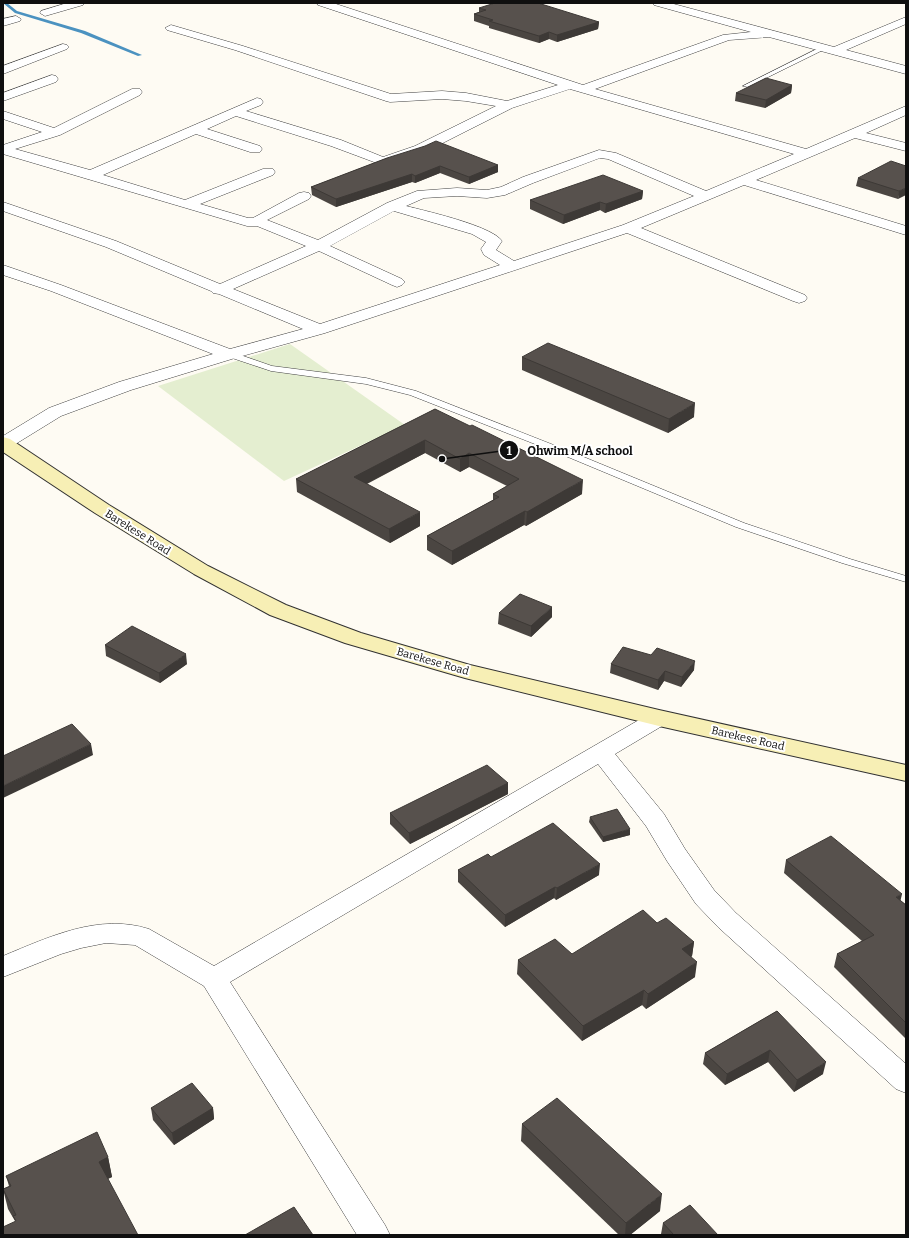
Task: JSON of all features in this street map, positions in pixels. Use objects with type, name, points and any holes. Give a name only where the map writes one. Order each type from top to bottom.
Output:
[{"type":"main road","name":"Barekese Road","points":[[3,444],[141,534],[201,570],[278,610],[352,638],[457,669],[659,718],[906,773]]},
{"type":"street","points":[[45,13],[79,3]]},
{"type":"street","points":[[322,3],[339,5],[570,85],[807,154]]},
{"type":"street","points":[[658,3],[906,70]]},
{"type":"street","points":[[3,23],[16,19]]},
{"type":"street","points":[[835,51],[906,20]]},
{"type":"street","points":[[171,28],[239,48],[390,98],[442,95],[466,96],[508,105]]},
{"type":"street","points":[[583,89],[727,37],[773,33]]},
{"type":"street","points":[[3,70],[63,47]]},
{"type":"street","points":[[3,97],[52,79]]},
{"type":"street","points":[[236,112],[336,143],[382,161],[420,149],[508,105],[570,85]]},
{"type":"street","points":[[3,149],[55,132],[136,92]]},
{"type":"street","points":[[91,175],[257,102]]},
{"type":"street","points":[[3,444],[55,412],[125,386],[229,354],[319,330],[628,228],[807,154],[906,110]]},
{"type":"street","points":[[3,115],[55,132]]},
{"type":"street","points":[[196,129],[255,149]]},
{"type":"street","points":[[854,134],[906,148]]},
{"type":"street","points":[[3,149],[186,205],[247,222],[259,222],[319,246],[397,282]]},
{"type":"street","points":[[218,290],[319,246],[392,206],[422,194],[456,192],[487,194],[505,191],[542,175],[600,154],[611,156],[707,196]]},
{"type":"street","points":[[186,205],[268,172]]},
{"type":"street","points":[[743,180],[906,231]]},
{"type":"street","points":[[259,222],[259,219],[304,196]]},
{"type":"street","points":[[3,206],[111,244],[218,290],[319,330]]},
{"type":"street","points":[[392,206],[477,231],[495,241],[488,249],[490,252],[512,266]]},
{"type":"street","points":[[628,228],[799,298]]},
{"type":"street","points":[[3,270],[56,288],[229,354]]},
{"type":"street","points":[[214,979],[659,718]]},
{"type":"street","points":[[601,752],[655,820],[676,855],[705,897],[727,920],[906,1081]]},
{"type":"street","points":[[3,967],[52,947],[80,938],[106,933],[140,936],[214,979],[374,1235]]},
{"type":"lane","points":[[746,86],[823,48]]},
{"type":"lane","points":[[229,354],[271,368],[366,381],[413,393],[571,455],[740,525],[846,562],[906,579]]},
{"type":"green space","points":[[290,344],[405,425],[284,481],[158,386]]},
{"type":"building","points":[[495,3],[538,3],[599,22],[557,35],[549,32],[539,36],[489,21],[493,20],[474,14],[486,10],[479,8]]},
{"type":"building","points":[[766,78],[792,85],[766,100],[736,93]]},
{"type":"building","points":[[436,141],[498,165],[469,177],[440,166],[415,176],[412,174],[336,199],[311,187],[387,158]]},
{"type":"building","points":[[891,161],[906,166],[906,188],[899,191],[858,178]]},
{"type":"building","points":[[603,175],[643,191],[606,204],[600,202],[564,215],[530,200]]},
{"type":"building","points":[[548,343],[695,403],[669,419],[522,357]]},
{"type":"building","points":[[435,409],[470,426],[472,425],[583,480],[527,512],[525,511],[452,551],[427,536],[499,497],[493,494],[519,479],[469,453],[460,459],[425,440],[354,477],[420,512],[389,529],[296,479]]},
{"type":"building","points":[[520,594],[552,607],[531,626],[499,613]]},
{"type":"building","points":[[132,626],[186,654],[159,673],[105,645]]},
{"type":"building","points":[[623,647],[651,655],[657,648],[695,661],[682,677],[665,671],[658,680],[611,664]]},
{"type":"building","points":[[72,724],[91,744],[3,786],[3,756]]},
{"type":"building","points":[[487,765],[508,783],[409,833],[390,813]]},
{"type":"building","points":[[617,809],[630,829],[603,837],[590,817]]},
{"type":"building","points":[[553,823],[600,864],[505,915],[458,870],[488,854],[491,857]]},
{"type":"building","points":[[831,836],[902,894],[896,897],[906,905],[906,1023],[837,954],[874,935],[786,860]]},
{"type":"building","points":[[643,910],[657,923],[666,918],[694,942],[682,949],[697,962],[648,994],[644,990],[583,1026],[518,960],[555,939],[572,954]]},
{"type":"building","points":[[777,1011],[826,1062],[797,1080],[770,1050],[727,1074],[705,1053]]},
{"type":"building","points":[[192,1083],[213,1108],[172,1133],[151,1108]]},
{"type":"building","points":[[557,1098],[662,1194],[626,1223],[522,1124]]},
{"type":"building","points":[[97,1132],[108,1157],[99,1162],[138,1235],[3,1235],[3,1227],[16,1221],[13,1216],[16,1215],[3,1189],[11,1186],[6,1176]]},
{"type":"building","points":[[690,1205],[718,1235],[674,1235],[663,1223]]},
{"type":"building","points":[[294,1207],[313,1235],[245,1235]]},
{"type":"waterway","points":[[4,3],[16,12],[83,32],[140,55]]},
{"type":"place","name":"Ohwim M/A school","points":[[442,459]]}]
